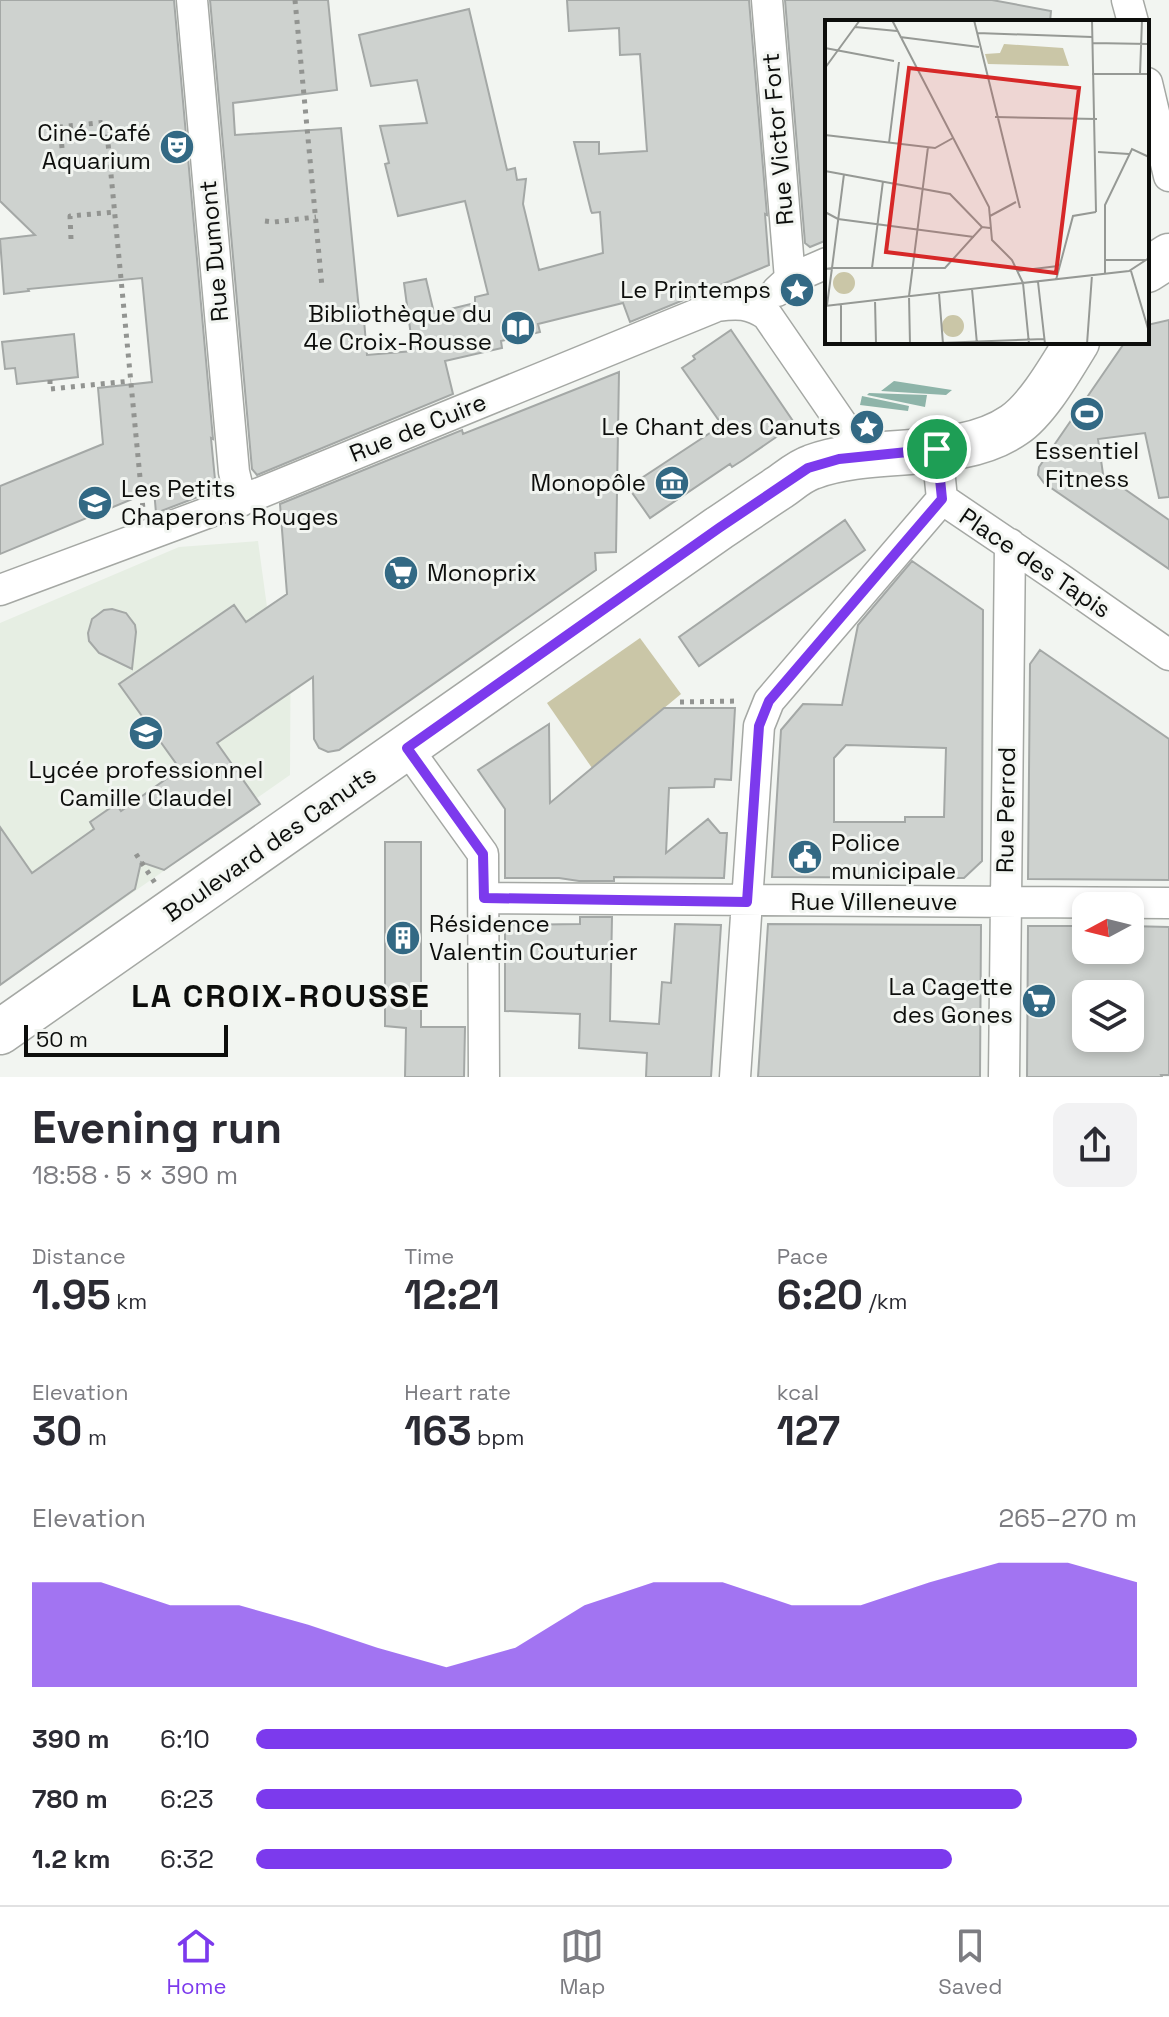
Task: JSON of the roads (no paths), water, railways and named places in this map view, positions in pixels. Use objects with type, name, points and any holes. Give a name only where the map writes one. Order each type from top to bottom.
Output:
[{"type":"main road","points":[[1149,269],[1169,256]]},
{"type":"main road","name":"Boulevard des Canuts","points":[[0,1032],[719,528],[805,471],[839,459],[978,442],[1014,425],[1035,404],[1076,344]]},
{"type":"street","name":"Rue Dumont","points":[[192,0],[234,472],[241,501]]},
{"type":"street","name":"Rue Victor Fort","points":[[767,0],[790,279]]},
{"type":"street","points":[[1127,0],[1132,20]]},
{"type":"street","points":[[1149,91],[1169,176]]},
{"type":"street","points":[[825,264],[790,279],[758,308],[774,324],[864,456]]},
{"type":"street","name":"Rue de Cuire","points":[[0,590],[241,501],[717,306],[738,303],[758,308]]},
{"type":"street","name":"Place des Tapis","points":[[937,449],[942,499],[1169,655]]},
{"type":"street","points":[[735,1077],[759,726],[769,701],[942,499]]},
{"type":"street","name":"Rue Perrod","points":[[1004,1077],[1010,544]]},
{"type":"street","points":[[407,748],[483,854],[484,1077]]},
{"type":"street","name":"Rue Villeneuve","points":[[484,898],[1169,903]]},
{"type":"place","name":"Ciné-Café Aquarium","points":[[177,147]]},
{"type":"place","name":"Le Printemps","points":[[797,290]]},
{"type":"place","name":"Bibliothèque du 4e Croix-Rousse","points":[[518,328]]},
{"type":"place","name":"Essentiel Fitness","points":[[1087,414]]},
{"type":"place","name":"Le Chant des Canuts","points":[[867,427]]},
{"type":"place","name":"Monopôle","points":[[672,483]]},
{"type":"place","name":"Les Petits Chaperons Rouges","points":[[95,503]]},
{"type":"place","name":"Monoprix","points":[[401,573]]},
{"type":"place","name":"Lycée professionnel Camille Claudel","points":[[146,733]]},
{"type":"place","name":"Police municipale","points":[[805,857]]},
{"type":"place","name":"Résidence Valentin Couturier","points":[[403,938]]},
{"type":"place","name":"La Cagette des Gones","points":[[1039,1001]]},
{"type":"district","name":"LA CROIX-ROUSSE","points":[[281,996]]}]
